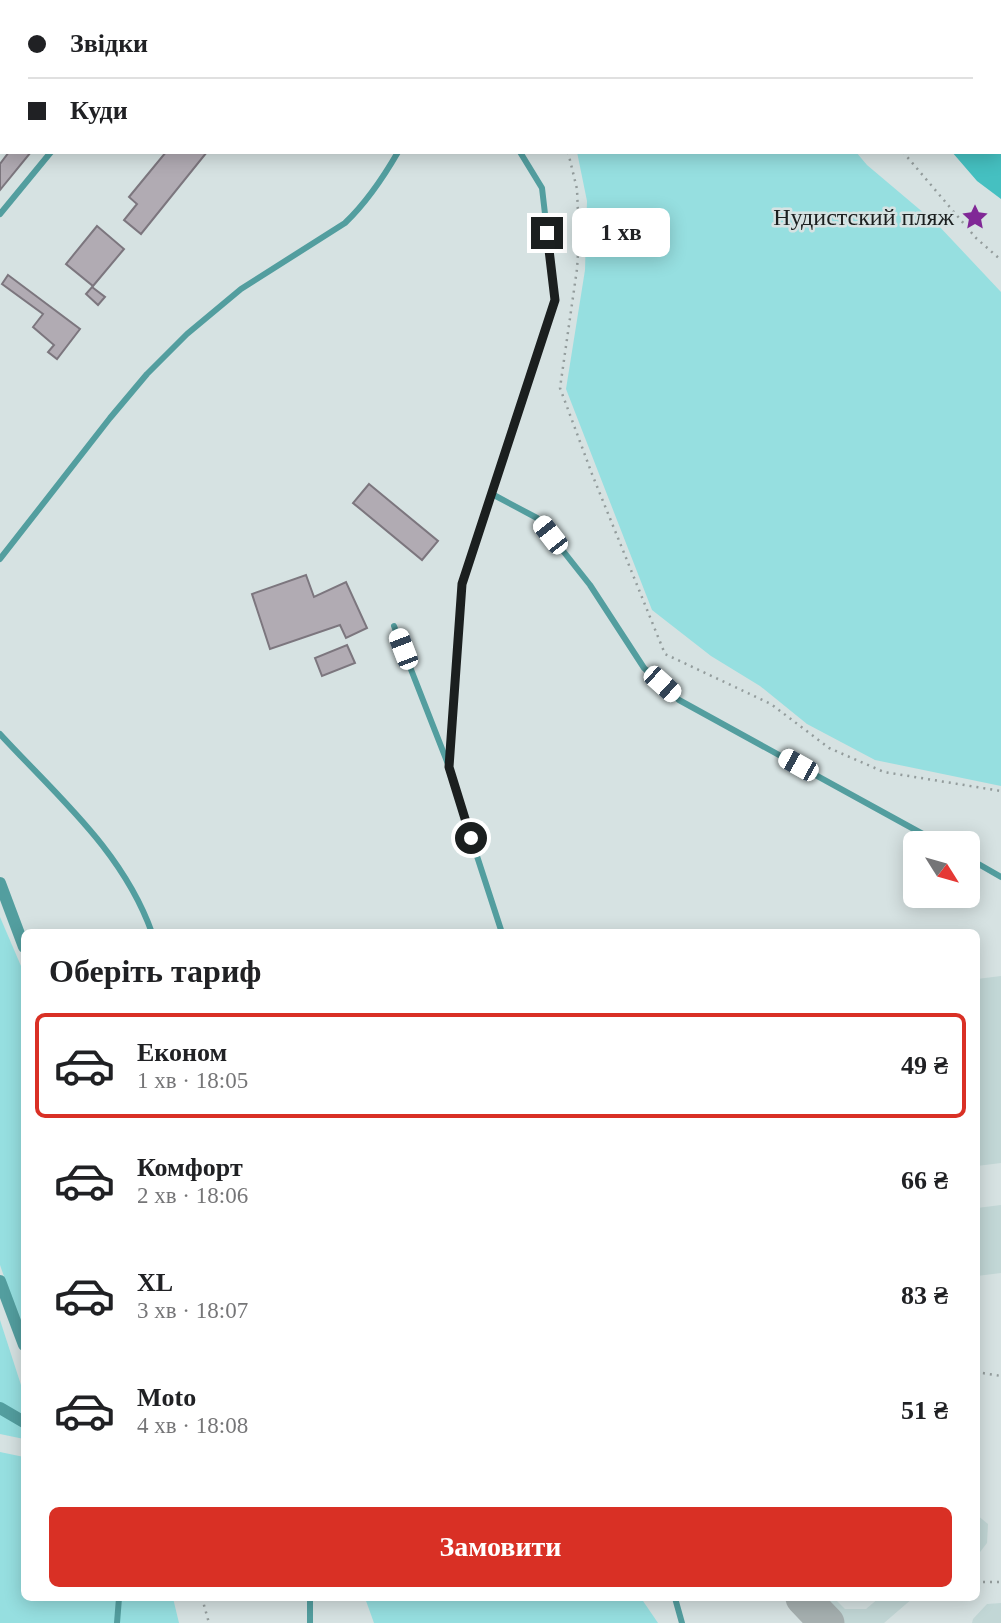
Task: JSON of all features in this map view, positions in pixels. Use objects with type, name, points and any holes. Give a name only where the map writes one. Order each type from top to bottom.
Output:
[{"type":"street","points":[[0,883],[21,939]]},
{"type":"street","points":[[0,1281],[21,1337]]},
{"type":"street","points":[[0,1408],[21,1420]]},
{"type":"lane","points":[[0,214],[49,154]]},
{"type":"lane","points":[[0,559],[147,374],[187,334],[241,289],[345,223],[360,209],[382,180],[397,154]]},
{"type":"lane","points":[[449,767],[462,584],[555,300],[542,188],[521,154]]},
{"type":"lane","points":[[492,494],[537,518],[590,585],[644,668],[679,700],[917,831]]},
{"type":"lane","points":[[394,626],[449,767],[501,929]]},
{"type":"lane","points":[[0,734],[106,848],[143,907],[151,929]]},
{"type":"lane","points":[[980,865],[1001,877]]},
{"type":"lane","points":[[117,1623],[119,1601]]},
{"type":"lane","points":[[310,1601],[310,1623]]},
{"type":"lane","points":[[677,1601],[682,1623]]},
{"type":"path","points":[[568,154],[577,190],[578,258],[560,388],[665,654],[771,704],[829,748],[884,772],[1001,792]]},
{"type":"path","points":[[905,154],[976,238],[1001,260]]},
{"type":"path","points":[[980,1373],[1001,1376]]},
{"type":"path","points":[[980,1583],[1001,1582]]},
{"type":"path","points":[[203,1601],[209,1623]]},
{"type":"shaded area","points":[[577,154],[858,154],[938,225],[1001,292],[1001,786],[875,760],[807,724],[760,686],[711,656],[652,610],[566,389],[585,270],[587,201]]},
{"type":"shaded area","points":[[954,154],[1001,154],[1001,199],[977,181]]},
{"type":"shaded area","points":[[0,917],[21,966],[21,1325],[0,1265]]},
{"type":"shaded area","points":[[1001,976],[1001,1163],[980,1166],[980,979]]},
{"type":"shaded area","points":[[1001,1205],[1001,1273],[980,1276],[980,1208]]},
{"type":"shaded area","points":[[0,1320],[21,1385],[21,1438],[0,1434]]},
{"type":"shaded area","points":[[0,1452],[21,1456],[21,1601],[174,1601],[179,1623],[0,1623]]},
{"type":"shaded area","points":[[980,1517],[988,1524],[987,1543],[980,1552]]},
{"type":"shaded area","points":[[366,1601],[643,1601],[658,1623],[374,1623]]},
{"type":"shaded area","points":[[800,1601],[837,1601],[845,1609],[866,1609],[875,1601],[910,1601],[884,1623],[820,1623]]},
{"type":"shaded area","points":[[1001,1603],[1001,1623],[972,1623],[987,1604]]},
{"type":"building","points":[[8,154],[29,154],[0,190],[0,164]]},
{"type":"building","points":[[164,154],[205,154],[141,234],[124,220],[137,204],[129,197]]},
{"type":"building","points":[[97,226],[124,249],[93,286],[66,264]]},
{"type":"building","points":[[8,275],[80,329],[57,359],[48,352],[54,345],[33,327],[43,314],[2,284]]},
{"type":"building","points":[[92,287],[105,297],[98,305],[86,294]]},
{"type":"building","points":[[369,484],[438,541],[422,560],[353,503]]},
{"type":"building","points":[[306,575],[314,597],[346,582],[367,628],[346,638],[340,625],[270,649],[252,594]]},
{"type":"building","points":[[347,645],[355,663],[322,676],[315,658]]},
{"type":"taxiway","points":[[806,1601],[827,1623]]},
{"type":"place","name":"Нудистский пляж","points":[[975,217]]},
{"type":"route","points":[[471,838],[449,767],[462,584],[555,300],[547,233]]}]
